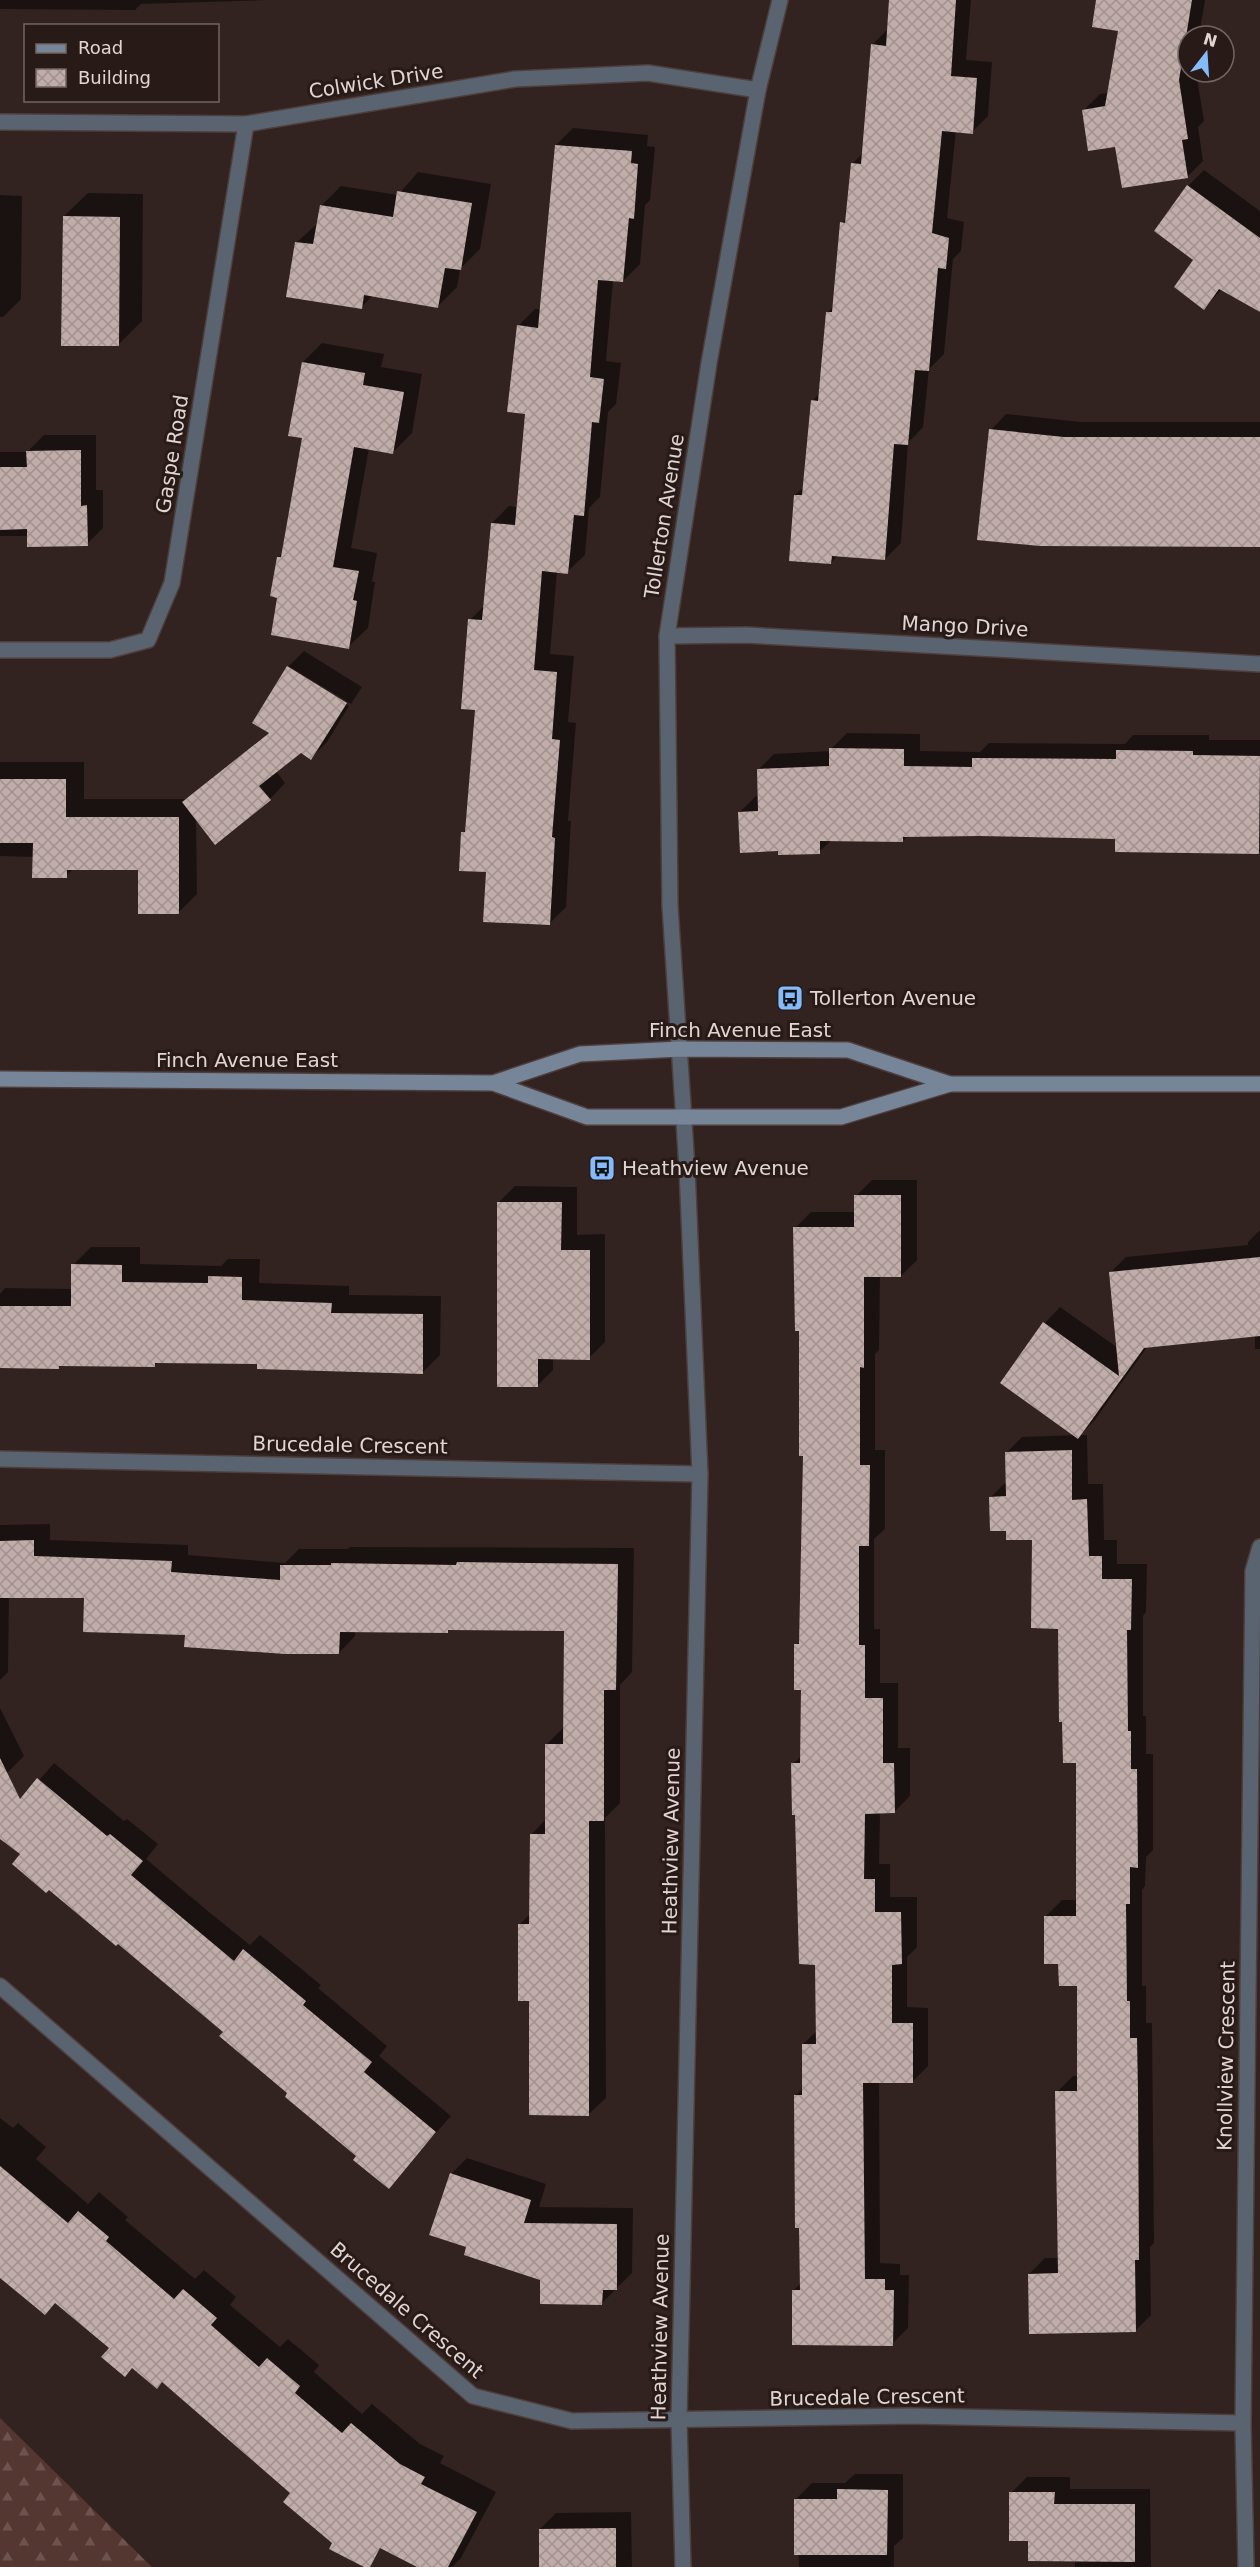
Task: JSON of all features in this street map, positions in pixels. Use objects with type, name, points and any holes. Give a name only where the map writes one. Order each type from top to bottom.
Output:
[{"type":"main road","name":"Finch Avenue East","points":[[0,1079],[493,1083],[580,1054],[680,1050],[848,1050],[950,1084]]},
{"type":"main road","name":"Finch Avenue East","points":[[493,1083],[587,1117],[841,1117],[950,1084],[1260,1084]]},
{"type":"street","name":"Tollerton Avenue","points":[[683,1117],[670,906],[667,636],[709,363],[758,90],[780,0]]},
{"type":"street","name":"Colwick Drive","points":[[0,122],[246,124],[515,79],[648,73],[758,90]]},
{"type":"street","name":"Gaspe Road","points":[[0,650],[110,650],[148,640],[172,583],[246,124]]},
{"type":"street","name":"Mango Drive","points":[[667,636],[746,635],[1260,664]]},
{"type":"street","name":"Heathview Avenue","points":[[683,1117],[700,1474],[679,2420],[683,2567]]},
{"type":"street","name":"Brucedale Crescent","points":[[0,1459],[700,1474]]},
{"type":"street","name":"Knollview Crescent","points":[[1246,2567],[1243,2423],[1253,1570],[1260,1547]]},
{"type":"street","name":"Brucedale Crescent","points":[[0,1986],[474,2396],[572,2421],[911,2416],[1243,2423]]},
{"type":"green space","points":[[0,2418],[152,2567],[0,2567]]},
{"type":"building","points":[[889,0],[956,0],[951,76],[977,78],[973,134],[942,131],[932,233],[949,238],[946,269],[938,268],[929,371],[915,370],[908,445],[894,444],[885,560],[832,556],[831,564],[789,561],[794,495],[802,495],[811,400],[818,401],[826,312],[832,312],[840,222],[845,223],[851,163],[861,164],[871,44],[886,46]]},
{"type":"building","points":[[1096,0],[1192,0],[1188,24],[1176,24],[1176,84],[1180,84],[1188,139],[1182,140],[1188,178],[1122,188],[1115,147],[1088,151],[1082,110],[1105,106],[1118,31],[1092,27]]},
{"type":"building","points":[[555,145],[632,151],[631,163],[638,164],[634,219],[629,218],[623,282],[598,280],[590,377],[604,379],[599,423],[592,422],[584,516],[574,515],[568,574],[542,571],[534,670],[557,672],[552,739],[560,740],[552,837],[555,838],[550,925],[483,922],[486,872],[459,871],[461,832],[465,832],[475,710],[461,709],[468,619],[482,620],[491,523],[515,525],[525,414],[507,412],[517,325],[538,328]]},
{"type":"building","points":[[1187,185],[1260,238],[1260,312],[1219,289],[1204,310],[1174,287],[1193,260],[1154,231]]},
{"type":"building","points":[[397,191],[472,203],[461,270],[445,268],[438,308],[364,295],[362,309],[286,297],[295,242],[313,244],[320,205],[393,217]]},
{"type":"building","points":[[63,216],[120,217],[119,346],[61,346]]},
{"type":"building","points":[[302,362],[365,373],[363,385],[404,392],[393,454],[354,447],[333,567],[359,571],[353,600],[357,601],[349,649],[271,635],[277,598],[270,596],[277,557],[281,557],[302,438],[288,436]]},
{"type":"building","points":[[989,429],[1064,437],[1260,437],[1260,547],[1040,546],[977,540]]},
{"type":"building","points":[[81,450],[81,506],[87,505],[88,546],[27,547],[27,529],[0,530],[0,467],[27,467],[26,451]]},
{"type":"building","points":[[287,666],[347,703],[311,760],[301,753],[259,786],[271,800],[215,845],[182,802],[269,733],[252,723]]},
{"type":"building","points":[[829,748],[904,749],[904,766],[972,767],[972,758],[1116,759],[1116,750],[1193,751],[1193,755],[1260,756],[1259,854],[1115,852],[1115,839],[979,836],[903,837],[903,842],[820,841],[820,854],[778,855],[778,851],[740,853],[738,812],[758,811],[757,769],[829,766]]},
{"type":"building","points":[[0,779],[66,779],[66,817],[179,817],[179,914],[138,914],[138,870],[67,870],[67,878],[32,878],[33,843],[0,843]]},
{"type":"building","points":[[854,1195],[901,1195],[901,1277],[864,1277],[864,1368],[860,1367],[860,1465],[870,1465],[869,1546],[859,1546],[859,1645],[865,1645],[865,1698],[883,1698],[883,1763],[894,1763],[895,1813],[865,1814],[864,1879],[875,1879],[875,1912],[901,1912],[902,1964],[892,1965],[892,2023],[913,2023],[913,2083],[863,2083],[865,2279],[885,2279],[885,2290],[894,2290],[893,2346],[792,2345],[792,2290],[800,2290],[799,2228],[795,2228],[794,2095],[802,2095],[802,2044],[816,2044],[815,1965],[799,1964],[795,1815],[792,1815],[791,1763],[800,1763],[801,1690],[794,1690],[794,1644],[799,1644],[803,1456],[799,1456],[799,1331],[795,1331],[793,1227],[854,1227]]},
{"type":"building","points":[[497,1202],[562,1202],[561,1250],[590,1250],[590,1360],[538,1359],[538,1387],[497,1387]]},
{"type":"building","points":[[1260,1257],[1260,1336],[1144,1348],[1078,1439],[1000,1383],[1043,1322],[1119,1376],[1109,1272]]},
{"type":"building","points":[[71,1264],[122,1265],[122,1282],[208,1283],[208,1276],[242,1277],[242,1300],[332,1303],[331,1313],[423,1314],[423,1374],[257,1369],[257,1364],[155,1363],[155,1367],[0,1368],[0,1306],[71,1306]]},
{"type":"building","points":[[1072,1450],[1072,1500],[1087,1499],[1089,1556],[1102,1556],[1102,1579],[1132,1579],[1131,1630],[1127,1630],[1128,1731],[1131,1731],[1131,1769],[1137,1769],[1138,1868],[1130,1867],[1130,1904],[1126,1904],[1127,2001],[1130,2001],[1130,2038],[1137,2038],[1139,2260],[1135,2260],[1136,2332],[1029,2334],[1028,2274],[1058,2273],[1055,2091],[1077,2091],[1077,1986],[1059,1986],[1058,1964],[1044,1964],[1044,1916],[1076,1916],[1076,1763],[1063,1763],[1062,1722],[1059,1722],[1058,1629],[1031,1628],[1032,1540],[1006,1540],[1006,1531],[990,1531],[989,1497],[1006,1496],[1005,1452]]},
{"type":"building","points":[[34,1540],[34,1556],[172,1561],[171,1572],[280,1580],[280,1565],[331,1565],[331,1563],[456,1565],[457,1562],[618,1564],[616,1690],[604,1690],[604,1821],[589,1821],[589,2116],[529,2115],[529,2001],[518,2001],[518,1924],[529,1924],[530,1834],[545,1834],[545,1744],[563,1744],[564,1631],[340,1632],[339,1654],[285,1654],[184,1647],[185,1635],[83,1632],[84,1598],[0,1598],[0,1541]]},
{"type":"building","points":[[0,1758],[20,1799],[37,1778],[107,1836],[110,1834],[143,1861],[131,1875],[234,1961],[243,1949],[306,2001],[303,2005],[372,2062],[364,2072],[436,2132],[389,2189],[353,2160],[356,2156],[285,2097],[287,2093],[219,2036],[223,2032],[118,1944],[116,1946],[49,1890],[46,1893],[12,1864],[20,1854],[0,1839]]},
{"type":"building","points":[[0,2166],[68,2223],[78,2211],[109,2237],[106,2241],[174,2299],[183,2289],[217,2318],[211,2325],[259,2367],[267,2358],[300,2386],[295,2393],[342,2433],[351,2423],[400,2464],[425,2477],[421,2484],[477,2512],[448,2567],[417,2567],[380,2548],[370,2567],[364,2567],[329,2549],[332,2543],[283,2502],[290,2493],[162,2382],[157,2389],[132,2368],[125,2377],[101,2357],[109,2348],[55,2303],[45,2315],[0,2278]]},
{"type":"building","points":[[450,2173],[531,2200],[524,2223],[617,2224],[617,2290],[603,2290],[602,2305],[540,2304],[540,2280],[464,2255],[466,2247],[429,2235]]},
{"type":"building","points":[[837,2489],[888,2490],[887,2555],[794,2555],[794,2499],[837,2499]]},
{"type":"building","points":[[1009,2492],[1055,2492],[1054,2504],[1135,2504],[1135,2562],[1028,2561],[1028,2541],[1009,2541]]},
{"type":"building","points":[[616,2528],[616,2567],[539,2567],[539,2529]]},
{"type":"place","name":"Tollerton Avenue","points":[[790,998]]},
{"type":"place","name":"Heathview Avenue","points":[[602,1168]]}]
